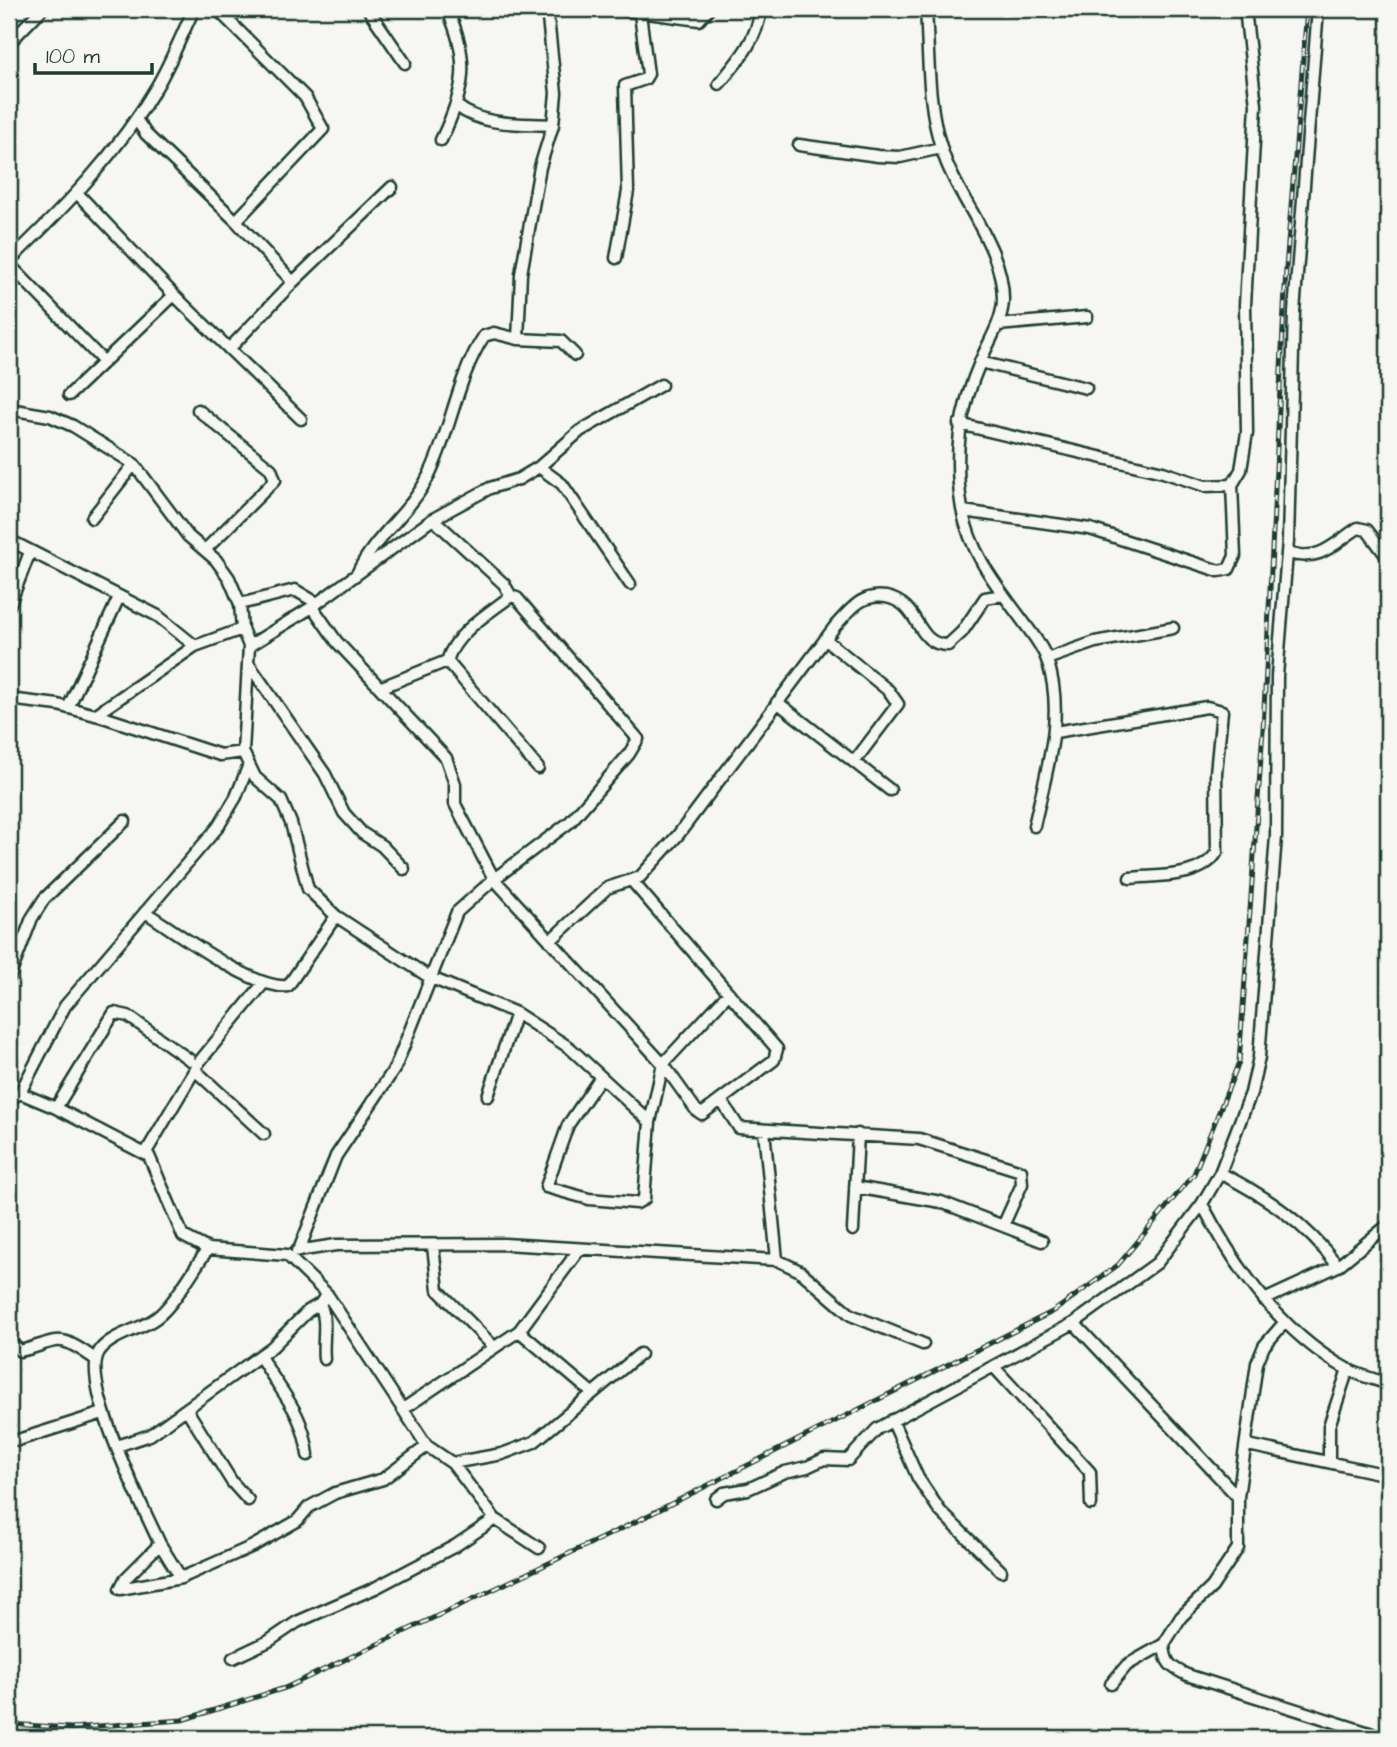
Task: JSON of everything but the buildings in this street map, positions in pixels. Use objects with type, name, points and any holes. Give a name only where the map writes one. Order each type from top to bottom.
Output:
[{"type":"street","points":[[9,43],[42,9]]},
{"type":"street","points":[[104,362],[9,262],[78,193],[136,119],[158,84],[194,9]]},
{"type":"street","points":[[217,9],[300,92],[320,119],[323,129],[236,220]]},
{"type":"street","points":[[368,9],[405,63]]},
{"type":"street","points":[[441,141],[457,106],[465,71],[457,31],[449,9],[469,9]]},
{"type":"street","points":[[518,339],[521,274],[540,167],[553,125],[556,93],[547,9]]},
{"type":"street","points":[[618,9],[699,20],[709,9]]},
{"type":"street","points":[[719,84],[747,50],[759,25],[761,9]]},
{"type":"street","points":[[926,9],[932,115],[941,148],[954,184],[1000,267],[1003,302],[998,324],[980,362],[959,424],[957,464],[962,510],[975,553],[1047,659],[1054,686],[1055,732],[1034,826]]},
{"type":"street","points":[[962,510],[1090,529],[1219,572],[1228,569],[1235,556],[1232,485],[1241,470],[1247,433],[1245,304],[1256,105],[1245,9]]},
{"type":"street","points":[[716,1499],[724,1493],[748,1489],[785,1472],[807,1467],[824,1459],[848,1460],[877,1429],[1074,1323],[1157,1263],[1202,1204],[1220,1173],[1251,1093],[1259,1058],[1276,836],[1277,676],[1287,553],[1294,312],[1318,9]]},
{"type":"street","points":[[615,258],[628,191],[625,86],[645,79],[648,74],[640,14]]},
{"type":"street","points":[[457,106],[470,117],[485,121],[553,125]]},
{"type":"street","points":[[136,119],[146,134],[236,220],[293,282]]},
{"type":"street","points":[[799,145],[900,157],[941,148]]},
{"type":"street","points":[[229,349],[293,282],[392,187]]},
{"type":"street","points":[[78,193],[174,295],[301,419]]},
{"type":"street","points":[[69,395],[174,295]]},
{"type":"street","points":[[998,324],[1087,317]]},
{"type":"street","points":[[357,574],[364,559],[408,509],[429,476],[484,335],[494,333],[518,339],[561,341],[575,355]]},
{"type":"street","points":[[980,362],[1086,388]]},
{"type":"street","points":[[249,646],[313,606],[433,519],[490,488],[519,479],[539,467],[580,431],[661,385]]},
{"type":"street","points":[[9,409],[50,416],[73,426],[134,464],[188,536],[205,550],[229,578],[240,604],[242,629],[249,646],[243,752],[248,767],[281,800],[291,823],[308,889],[336,916],[429,976],[516,1013],[570,1048],[650,1122]]},
{"type":"street","points":[[198,411],[271,469],[275,480],[205,550]]},
{"type":"street","points":[[959,424],[1163,472],[1205,486],[1232,485]]},
{"type":"street","points":[[92,518],[134,464]]},
{"type":"street","points":[[539,467],[562,484],[629,584]]},
{"type":"street","points":[[299,1250],[336,1156],[395,1068],[429,976],[457,912],[494,879],[569,822],[629,754],[638,740],[517,598],[510,596],[504,584],[433,519]]},
{"type":"street","points":[[1287,553],[1301,556],[1328,552],[1357,528],[1367,530],[1388,558]]},
{"type":"street","points":[[9,540],[158,616],[195,646]]},
{"type":"street","points":[[9,606],[30,552]]},
{"type":"street","points":[[240,604],[295,590],[313,606],[337,642],[446,758],[455,784],[455,804],[494,879],[663,1064],[696,1110],[702,1114],[774,1060],[777,1049],[632,881]]},
{"type":"street","points":[[550,941],[598,894],[614,884],[640,877],[678,835],[825,639],[861,600],[873,595],[900,600],[910,608],[921,630],[934,642],[948,645],[962,632],[985,597],[1003,595]]},
{"type":"street","points":[[447,661],[450,651],[473,626],[510,596]]},
{"type":"street","points":[[68,708],[118,597]]},
{"type":"street","points":[[1047,659],[1095,642],[1174,628]]},
{"type":"street","points":[[95,715],[195,646],[242,629]]},
{"type":"street","points":[[825,639],[889,691],[898,704],[854,762]]},
{"type":"street","points":[[382,687],[447,661]]},
{"type":"street","points":[[447,661],[538,768]]},
{"type":"street","points":[[248,662],[325,774],[344,813],[362,833],[382,846],[404,869]]},
{"type":"street","points":[[9,699],[95,715],[220,755],[243,752]]},
{"type":"street","points":[[778,702],[890,790]]},
{"type":"street","points":[[1055,732],[1207,707],[1222,710],[1216,774],[1217,852],[1204,867],[1194,871],[1130,878]]},
{"type":"street","points":[[9,1100],[20,1093],[65,1006],[218,827],[236,797],[248,767]]},
{"type":"street","points":[[9,978],[32,918],[44,899],[125,821]]},
{"type":"street","points":[[145,912],[264,984],[288,986],[336,916]]},
{"type":"street","points":[[145,1154],[200,1061],[264,984]]},
{"type":"street","points":[[600,1078],[568,1125],[546,1186],[589,1199],[637,1203],[643,1199],[645,1189],[650,1122],[663,1064],[729,993]]},
{"type":"street","points":[[56,1108],[114,1013],[128,1016],[191,1060]]},
{"type":"street","points":[[488,1096],[516,1013]]},
{"type":"street","points":[[196,1071],[264,1134]]},
{"type":"street","points":[[20,1093],[56,1108],[149,1156],[183,1236],[208,1249],[287,1255],[299,1250],[336,1245],[504,1244],[776,1261],[800,1271],[851,1315],[923,1344]]},
{"type":"street","points":[[721,1100],[739,1128],[919,1139],[1021,1171],[1024,1177],[1022,1184],[1003,1226]]},
{"type":"street","points":[[764,1130],[776,1261]]},
{"type":"street","points":[[853,1230],[858,1134]]},
{"type":"street","points":[[1220,1173],[1256,1191],[1315,1235],[1338,1266]]},
{"type":"street","points":[[855,1187],[941,1202],[1042,1241]]},
{"type":"street","points":[[1202,1204],[1216,1231],[1264,1300],[1284,1323],[1348,1369],[1388,1384]]},
{"type":"street","points":[[1264,1300],[1338,1266],[1388,1224]]},
{"type":"street","points":[[433,1246],[438,1290],[493,1346]]},
{"type":"street","points":[[181,1578],[160,1544],[103,1413],[94,1374],[95,1359],[102,1348],[159,1316],[208,1249]]},
{"type":"street","points":[[403,1409],[519,1331],[579,1250]]},
{"type":"street","points":[[287,1255],[327,1294],[427,1446],[452,1463],[495,1520],[540,1548]]},
{"type":"street","points":[[117,1446],[150,1436],[260,1356],[308,1311],[320,1304],[327,1294]]},
{"type":"street","points":[[320,1304],[325,1323],[322,1336],[324,1359]]},
{"type":"street","points":[[1074,1323],[1238,1497]]},
{"type":"street","points":[[1111,1684],[1127,1665],[1164,1644],[1181,1617],[1212,1587],[1231,1563],[1240,1534],[1238,1497],[1261,1350],[1284,1323]]},
{"type":"street","points":[[519,1331],[592,1393]]},
{"type":"street","points":[[9,1341],[20,1351],[58,1338],[72,1342],[95,1359]]},
{"type":"street","points":[[452,1463],[502,1454],[534,1442],[640,1354]]},
{"type":"street","points":[[260,1356],[278,1388],[291,1402],[305,1429],[308,1455]]},
{"type":"street","points":[[994,1367],[1090,1472],[1091,1504]]},
{"type":"street","points":[[1329,1460],[1329,1426],[1348,1369]]},
{"type":"street","points":[[183,1411],[189,1413],[232,1482],[248,1500]]},
{"type":"street","points":[[18,1440],[103,1413]]},
{"type":"street","points":[[892,1420],[918,1478],[940,1511],[1001,1571]]},
{"type":"street","points":[[1248,1445],[1329,1460],[1388,1475]]},
{"type":"street","points":[[160,1544],[125,1579],[120,1589],[181,1578],[298,1521],[309,1507],[335,1493],[383,1479],[427,1446]]},
{"type":"street","points":[[233,1658],[269,1642],[298,1622],[375,1588],[455,1546],[495,1520]]},
{"type":"street","points":[[1164,1644],[1165,1660],[1172,1668],[1187,1675],[1385,1738]]},
{"type":"railway","points":[[9,1724],[71,1728],[182,1720],[285,1688],[623,1528],[1054,1311],[1118,1265],[1194,1174],[1239,1062],[1263,730],[1286,268],[1307,9]]}]
